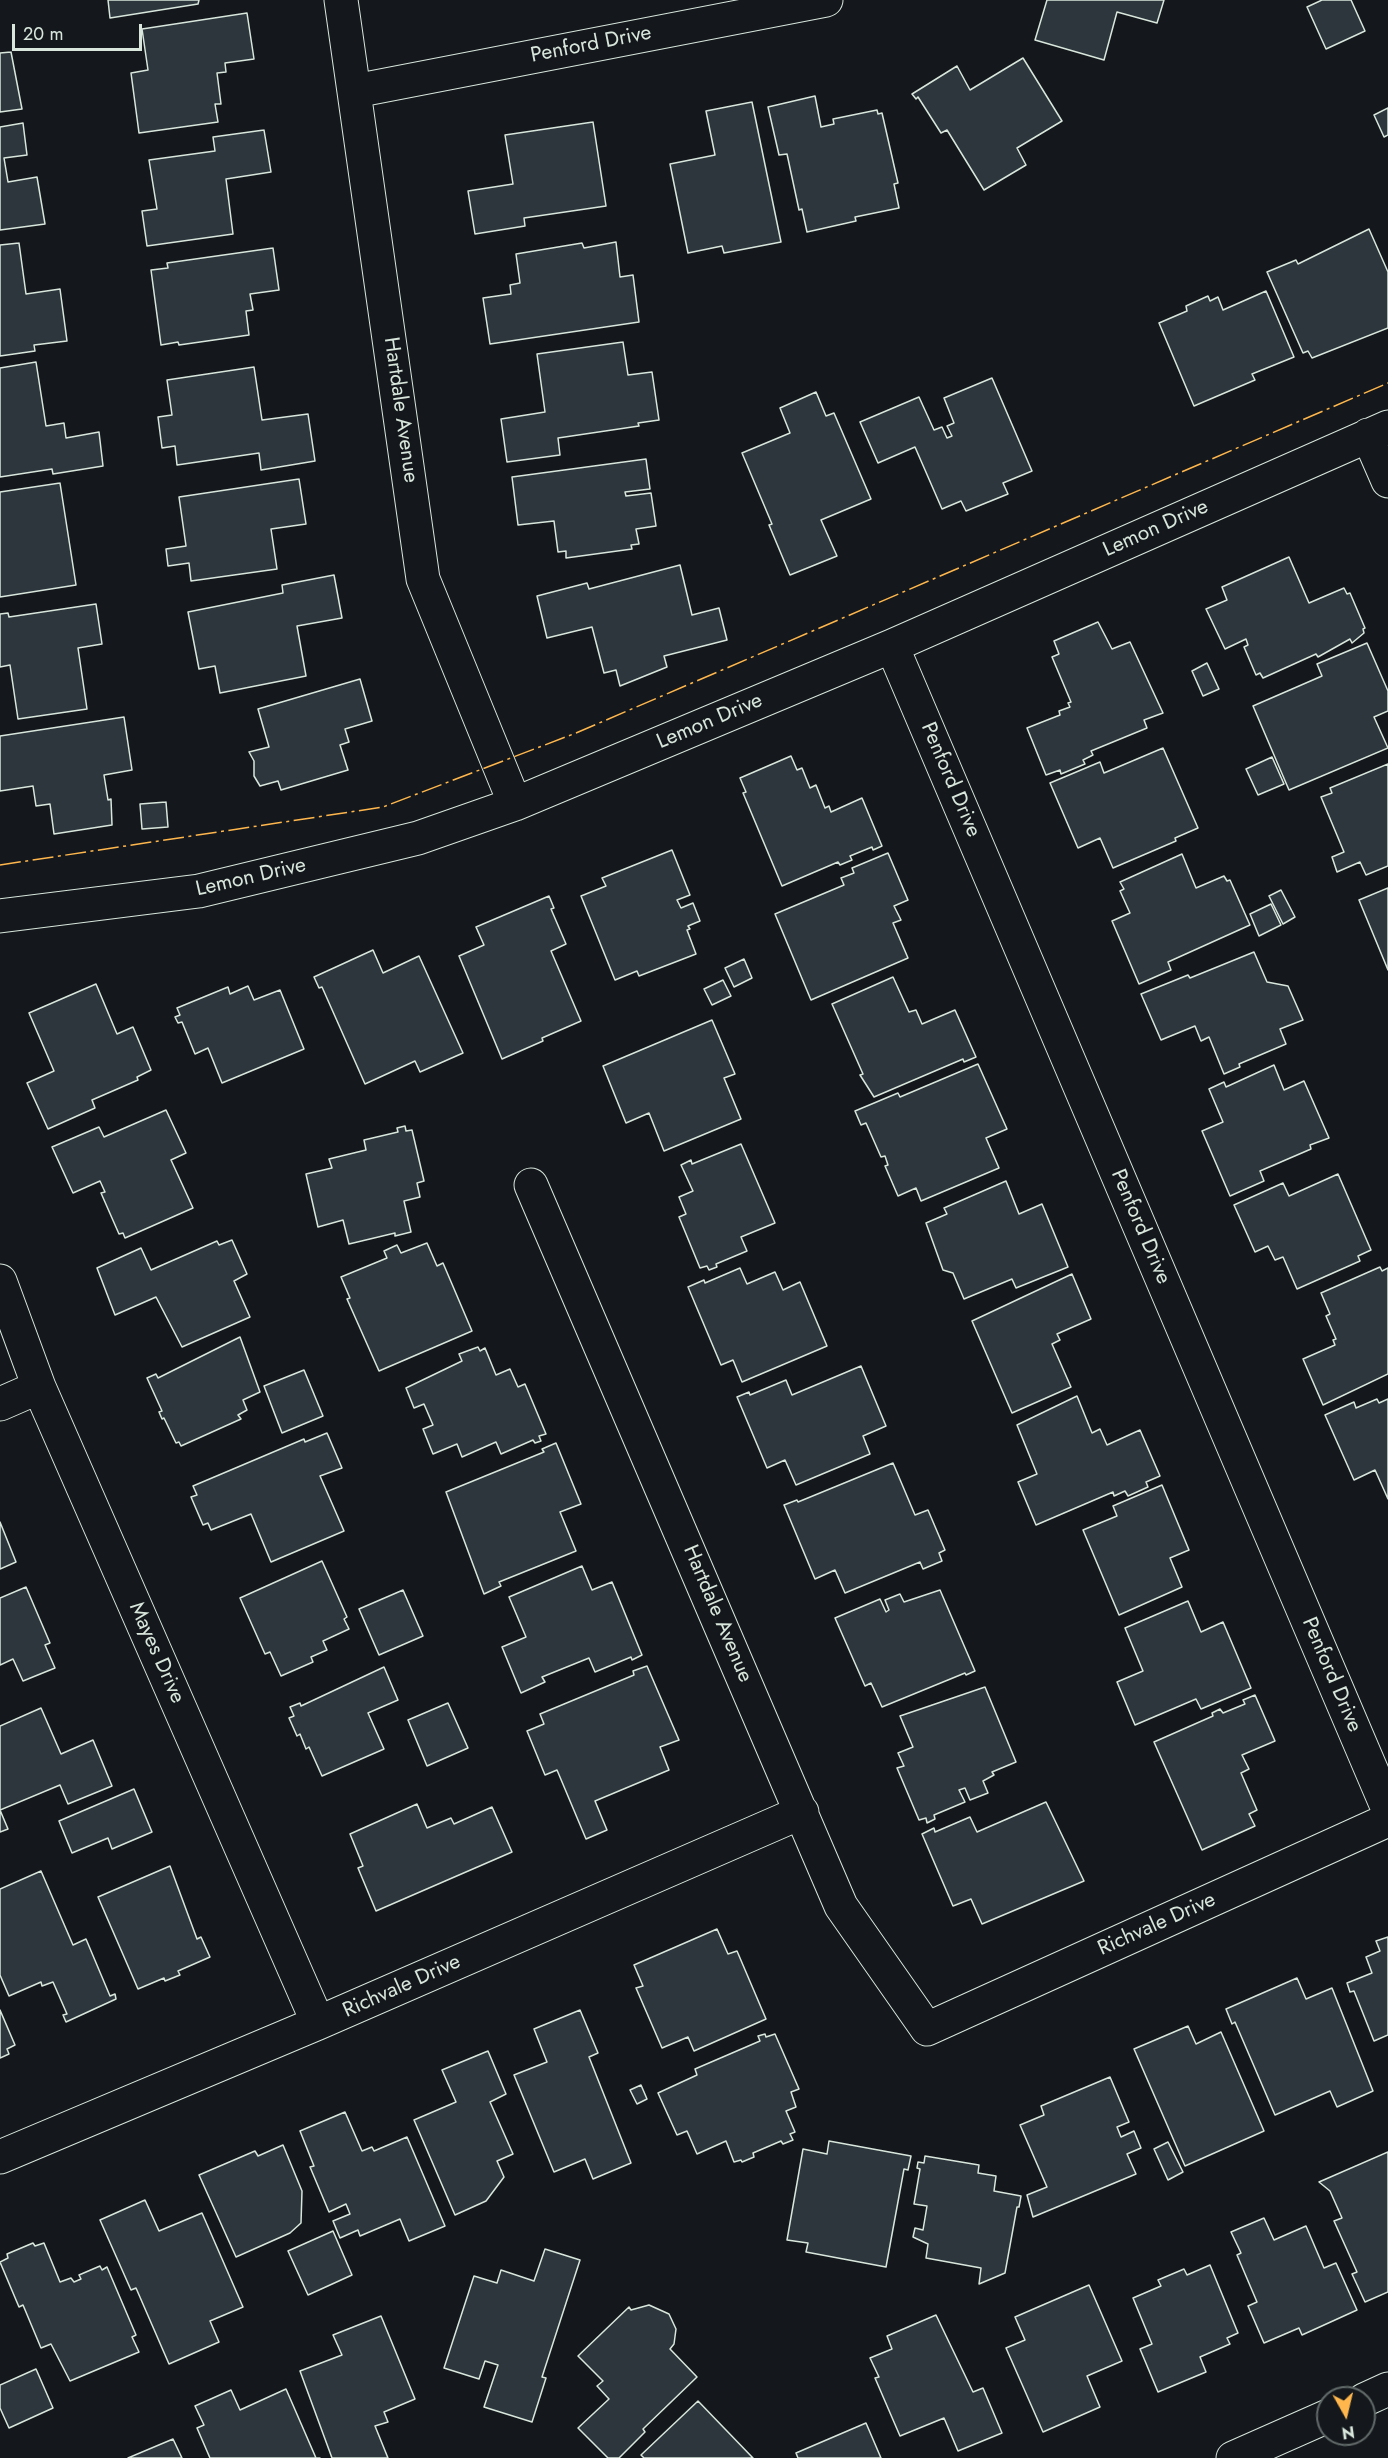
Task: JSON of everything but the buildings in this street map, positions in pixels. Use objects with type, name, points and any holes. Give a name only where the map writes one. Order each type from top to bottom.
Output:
[{"type":"street","name":"Hartdale Avenue","points":[[341,0],[423,579],[515,804]]},
{"type":"street","name":"Penford Drive","points":[[355,91],[826,0]]},
{"type":"street","name":"Lemon Drive","points":[[0,916],[199,891],[418,838],[515,804],[892,646],[1378,431]]},
{"type":"street","points":[[1378,431],[1388,481]]},
{"type":"street","name":"Penford Drive","points":[[892,646],[1388,1809]]},
{"type":"street","name":"Hartdale Avenue","points":[[531,1185],[842,1906],[927,2029]]},
{"type":"street","name":"Mayes Drive","points":[[0,1281],[39,1387],[318,2023]]},
{"type":"street","points":[[0,1404],[39,1387]]},
{"type":"street","name":"Richvale Drive","points":[[0,2157],[318,2023],[802,1812]]},
{"type":"street","name":"Richvale Drive","points":[[927,2029],[1388,1820]]},
{"type":"street","points":[[1233,2458],[1316,2421]]},
{"type":"power","points":[[0,865],[383,807],[576,733],[1388,383]]}]
